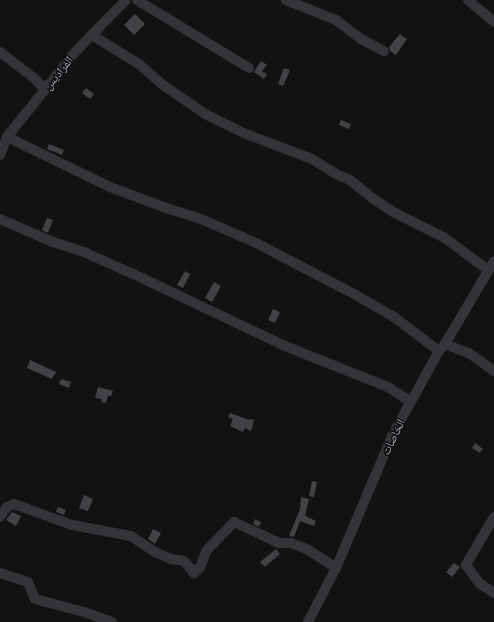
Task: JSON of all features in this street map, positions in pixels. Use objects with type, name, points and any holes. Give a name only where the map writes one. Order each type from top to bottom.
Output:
[{"type":"street","name":"الفراديس","points":[[0,155],[7,137],[76,51],[126,0]]},
{"type":"street","points":[[137,0],[249,68]]},
{"type":"street","points":[[286,0],[336,20],[361,39],[384,51]]},
{"type":"street","points":[[468,0],[494,22]]},
{"type":"street","points":[[92,35],[139,64],[163,85],[205,114],[246,134],[312,159],[336,174],[350,180],[372,198],[395,213],[445,238],[488,270]]},
{"type":"street","points":[[0,52],[34,78],[45,90]]},
{"type":"street","points":[[7,137],[110,187],[201,219],[256,243],[354,294],[394,317],[442,348],[469,353],[494,371]]},
{"type":"street","points":[[0,219],[52,242],[86,253],[285,346],[388,387],[411,402]]},
{"type":"street","name":"الخاصات","points":[[308,622],[336,568],[392,436],[494,261]]},
{"type":"street","points":[[0,517],[7,507],[14,504],[72,525],[131,536],[165,557],[184,561],[194,573],[200,567],[208,550],[234,522],[279,543],[291,543],[306,549],[336,568]]},
{"type":"street","points":[[494,517],[466,565],[479,583],[494,593]]},
{"type":"street","points":[[0,573],[28,582],[35,599],[84,612],[112,622]]},
{"type":"building","points":[[135,14],[145,24],[134,35],[124,25]]},
{"type":"building","points":[[400,34],[407,39],[396,55],[390,51],[389,47]]},
{"type":"building","points":[[261,61],[267,65],[262,71],[267,74],[264,79],[254,72]]},
{"type":"building","points":[[284,68],[290,70],[283,86],[278,84]]},
{"type":"building","points":[[86,88],[94,94],[90,99],[82,93]]},
{"type":"building","points":[[341,120],[351,124],[349,129],[339,125]]},
{"type":"building","points":[[49,144],[64,150],[62,155],[47,149]]},
{"type":"building","points":[[47,218],[53,220],[48,233],[42,230]]},
{"type":"building","points":[[185,271],[190,274],[183,288],[177,285]]},
{"type":"building","points":[[214,282],[221,286],[212,302],[205,298]]},
{"type":"building","points":[[273,309],[280,312],[275,323],[268,320]]},
{"type":"building","points":[[30,360],[56,372],[52,379],[27,368]]},
{"type":"building","points":[[61,379],[71,382],[69,388],[59,384]]},
{"type":"building","points":[[98,387],[113,391],[111,396],[108,396],[106,403],[101,402],[102,399],[95,398]]},
{"type":"building","points":[[230,413],[249,420],[254,420],[251,431],[245,428],[243,432],[230,426],[233,419],[228,417]]},
{"type":"building","points":[[475,443],[483,449],[480,453],[472,448]]},
{"type":"building","points":[[312,481],[317,482],[314,497],[309,496]]},
{"type":"building","points":[[84,495],[93,499],[88,511],[79,508]]},
{"type":"building","points":[[301,497],[309,499],[305,516],[316,521],[314,526],[300,521],[294,537],[289,536],[300,509]]},
{"type":"building","points":[[58,507],[66,510],[64,515],[56,512]]},
{"type":"building","points":[[12,512],[21,516],[16,526],[6,520]]},
{"type":"building","points":[[255,519],[261,522],[259,527],[253,524]]},
{"type":"building","points":[[153,529],[161,533],[155,544],[148,539]]},
{"type":"building","points":[[276,549],[280,554],[265,567],[260,562]]},
{"type":"building","points":[[454,563],[460,567],[452,577],[446,572]]}]
